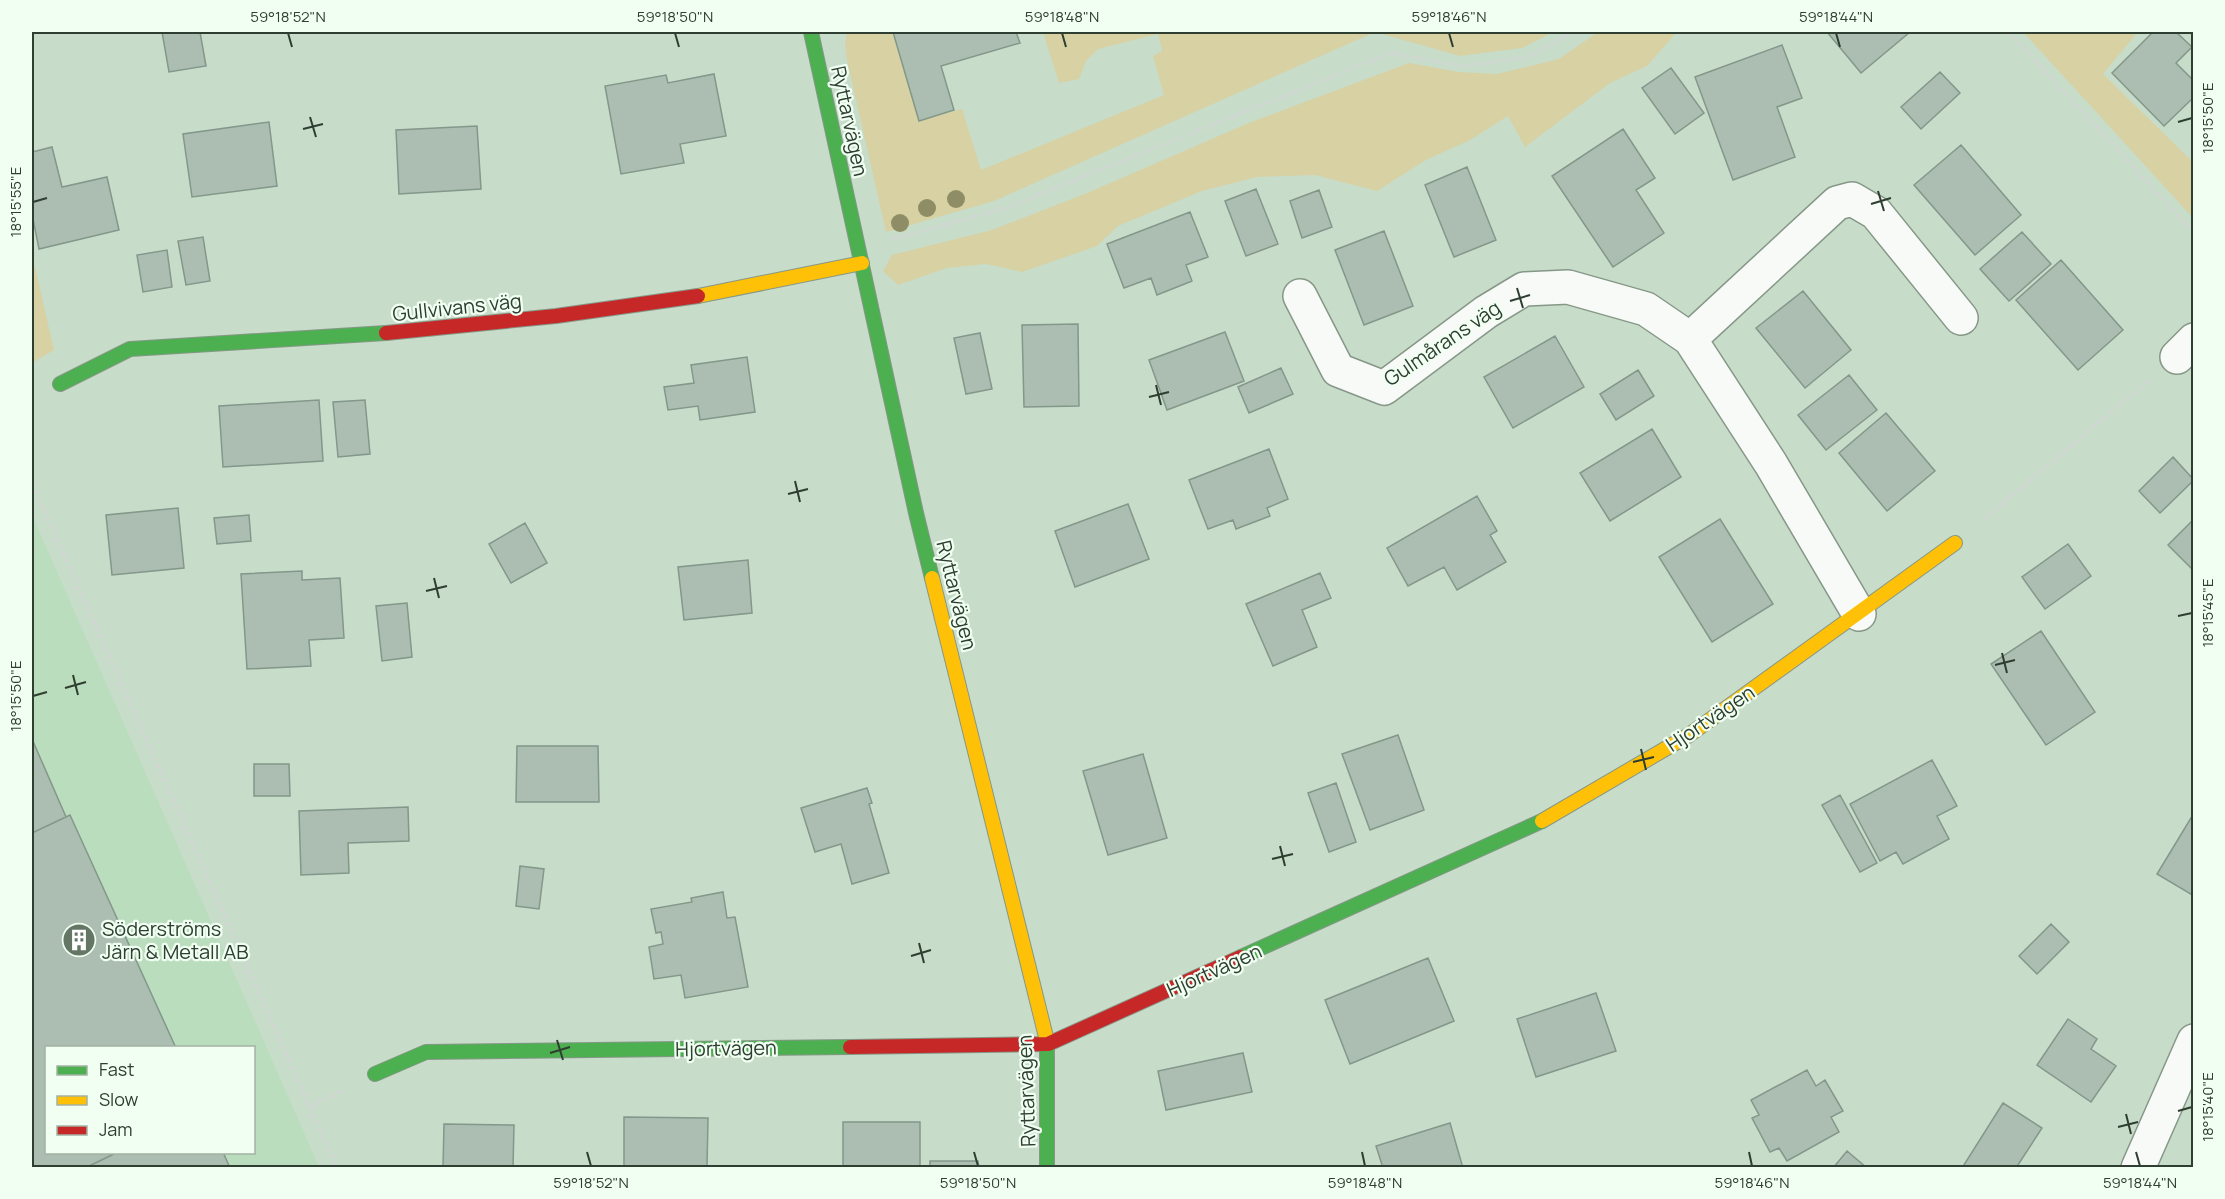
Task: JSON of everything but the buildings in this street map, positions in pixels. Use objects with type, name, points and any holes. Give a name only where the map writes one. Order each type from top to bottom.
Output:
[{"type":"street","name":"Ryttarvägen","points":[[811,32],[916,513],[1048,1044],[1047,1167]]},
{"type":"street","points":[[1690,339],[1830,209],[1837,203],[1852,199],[1876,213],[1961,318]]},
{"type":"street","name":"Gullvivans väg","points":[[60,384],[130,349],[367,335],[556,316],[712,294],[862,263]]},
{"type":"street","name":"Gulmårans väg","points":[[1300,296],[1338,370],[1384,388],[1486,312],[1524,289],[1568,287],[1646,309],[1690,339],[1771,464],[1859,614]]},
{"type":"street","name":"Hjortvägen","points":[[375,1074],[426,1052],[1048,1044],[1545,820],[1689,735],[1955,543]]},
{"type":"street","points":[[2138,1167],[2193,1041]]},
{"type":"path","points":[[859,249],[1003,209],[1391,53],[1461,66],[1529,57],[1573,32]]},
{"type":"path","points":[[2009,32],[2193,233]]},
{"type":"path","points":[[1955,543],[2185,348]]},
{"type":"path","points":[[32,483],[337,1167]]},
{"type":"shaded area","points":[[847,32],[893,32],[919,120],[962,109],[981,170],[1164,95],[1153,56],[1162,51],[1158,34],[1098,49],[1086,61],[1079,79],[1059,83],[1043,32],[1375,32],[994,201],[886,232],[847,60],[845,44]]},
{"type":"shaded area","points":[[1375,32],[1553,32],[1522,48],[1460,56]]},
{"type":"shaded area","points":[[1598,32],[1677,32],[1647,66],[1610,83],[1525,147],[1508,116],[1470,140],[1426,160],[1377,191],[1315,175],[1257,177],[1202,191],[1118,226],[1097,246],[1022,272],[986,264],[947,268],[898,285],[883,271],[892,255],[992,230],[1087,193],[1251,122],[1409,63],[1459,72],[1497,74],[1559,59]]},
{"type":"shaded area","points":[[2023,32],[2138,32],[2103,74],[2193,162],[2193,218]]},
{"type":"shaded area","points":[[32,254],[54,350],[32,363]]},
{"type":"shaded area","points":[[32,515],[319,1167],[32,1167]]},
{"type":"traffic: fast","points":[[811,32],[932,578]]},
{"type":"traffic: fast","points":[[60,384],[130,349],[386,333]]},
{"type":"traffic: fast","points":[[1241,957],[1542,821]]},
{"type":"traffic: fast","points":[[1047,1041],[1047,1168]]},
{"type":"traffic: fast","points":[[375,1074],[426,1052],[850,1047]]},
{"type":"traffic: slow","points":[[698,296],[862,263]]},
{"type":"traffic: slow","points":[[1542,821],[1689,735],[1955,543]]},
{"type":"traffic: slow","points":[[932,578],[1047,1041]]},
{"type":"traffic: jam","points":[[386,333],[556,316],[698,296]]},
{"type":"traffic: jam","points":[[850,1047],[1048,1044],[1241,957]]},
{"type":"place","name":"Söderströms Järn & Metall AB","points":[[79,940]]}]
